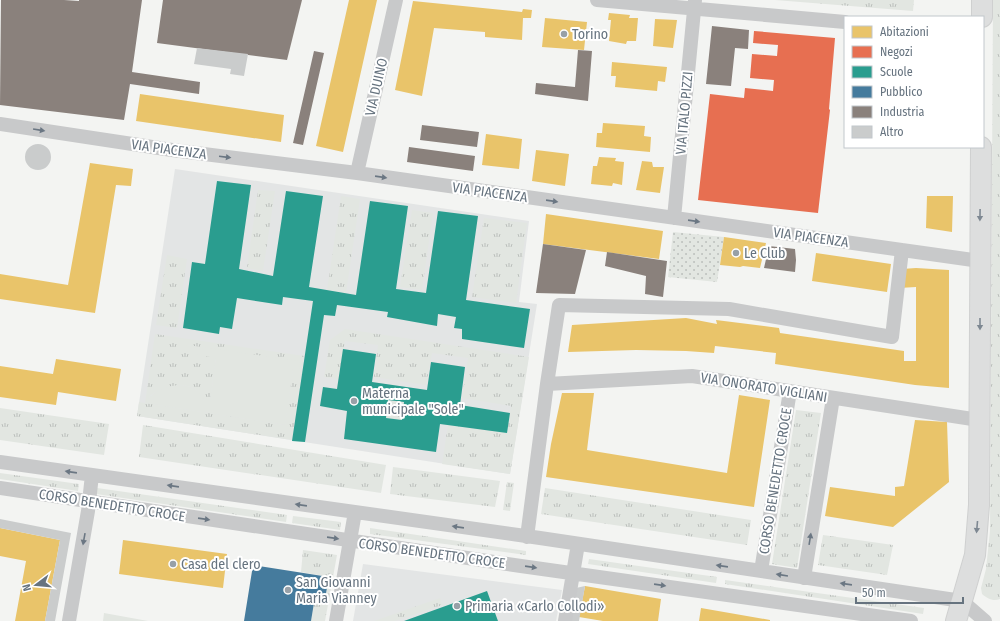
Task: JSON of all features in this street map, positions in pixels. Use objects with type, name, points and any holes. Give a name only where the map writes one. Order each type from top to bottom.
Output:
[{"type":"main road","points":[[982,0],[982,16]]},
{"type":"main road","points":[[956,621],[975,555],[979,505],[981,148]]},
{"type":"street","name":"VIA DUINO","points":[[357,174],[396,0]]},
{"type":"street","points":[[597,0],[695,4],[844,22]]},
{"type":"street","name":"VIA ITALO PIZZI","points":[[674,218],[695,4]]},
{"type":"street","name":"VIA PIACENZA","points":[[0,124],[172,150],[980,260]]},
{"type":"street","points":[[527,537],[559,305],[729,308],[892,336],[902,250]]},
{"type":"street","name":"VIA ONORATO VIGLIANI","points":[[547,384],[692,376],[979,420]]},
{"type":"street","name":"CORSO BENEDETTO CROCE","points":[[761,571],[790,391]]},
{"type":"street","points":[[804,578],[833,398]]},
{"type":"street","name":"CORSO BENEDETTO CROCE","points":[[0,462],[578,544],[962,601]]},
{"type":"street","points":[[69,621],[92,475]]},
{"type":"street","name":"CORSO BENEDETTO CROCE","points":[[0,488],[89,500],[112,506],[573,573],[866,618],[911,621]]},
{"type":"street","points":[[336,621],[355,512]]},
{"type":"street","points":[[565,621],[578,544]]},
{"type":"street","points":[[962,601],[985,621]]},
{"type":"shaded area","points":[[175,169],[529,221],[519,302],[537,304],[510,474],[137,416]]},
{"type":"shaded area","name":"Primaria «Carlo Collodi»","points":[[363,564],[562,590],[556,621],[353,621]]},
{"type":"green space","points":[[775,0],[914,0],[913,11]]},
{"type":"green space","points":[[993,0],[1000,0],[1000,599],[995,600],[982,594],[981,588],[986,569],[990,531]]},
{"type":"green space","points":[[258,190],[275,191],[263,271],[247,268]]},
{"type":"green space","points":[[341,196],[360,199],[346,293],[327,290]]},
{"type":"green space","points":[[412,210],[433,213],[422,290],[400,287]]},
{"type":"green space","points":[[484,218],[527,223],[516,303],[472,297]]},
{"type":"green space","points":[[673,232],[724,237],[717,282],[668,277]]},
{"type":"green space","points":[[167,255],[187,259],[177,328],[156,325]]},
{"type":"green space","points":[[345,329],[529,357],[510,474],[442,464],[448,425],[507,432],[511,406],[462,398],[468,358],[432,353],[426,385],[374,377],[378,345],[345,341],[338,379],[324,377],[330,340]]},
{"type":"green space","points":[[155,334],[304,356],[292,440],[137,416],[139,402],[145,403]],"holes":[[[188,345],[293,369],[285,425],[145,403],[151,395],[158,391],[179,385],[193,388],[204,401],[210,401],[216,357],[186,353]]]},
{"type":"green space","points":[[187,345],[300,361],[299,370],[293,369],[285,425],[145,403],[156,392],[162,389],[182,385],[194,389],[204,401],[210,401],[216,358],[186,353]]},
{"type":"green space","points":[[388,400],[404,402],[402,420],[386,418]]},
{"type":"green space","points":[[0,408],[109,424],[104,455],[0,440]]},
{"type":"green space","points":[[796,410],[821,413],[797,568],[772,564]]},
{"type":"green space","points":[[143,425],[386,465],[381,493],[139,457]]},
{"type":"green space","points":[[393,467],[500,481],[495,507],[390,494]]},
{"type":"green space","points":[[0,473],[79,484],[78,491],[0,479]]},
{"type":"green space","points":[[507,482],[514,483],[510,511],[503,510]]},
{"type":"green space","points":[[97,488],[287,515],[286,522],[96,494]]},
{"type":"green space","points":[[545,488],[751,520],[747,545],[541,514]]},
{"type":"green space","points":[[293,516],[341,522],[340,530],[292,523]]},
{"type":"green space","points":[[370,528],[526,551],[526,555],[370,534]]},
{"type":"green space","points":[[823,535],[893,545],[887,575],[818,565]]},
{"type":"green space","points":[[303,550],[337,555],[325,621],[311,621],[314,603],[324,603],[329,577],[301,572]]},
{"type":"green space","points":[[589,559],[717,577],[716,583],[588,564]]},
{"type":"green space","points":[[725,580],[924,608],[923,614],[725,584]]},
{"type":"green space","points":[[440,598],[442,605],[395,621],[374,621]]},
{"type":"green space","points":[[104,613],[148,621],[103,621]]},
{"type":"building: Abitazioni","points":[[349,0],[377,0],[343,152],[316,146]]},
{"type":"building: Abitazioni","points":[[413,1],[522,12],[523,9],[532,10],[531,18],[523,18],[522,40],[485,37],[485,32],[434,28],[422,96],[395,90]]},
{"type":"building: Abitazioni","points":[[609,13],[630,15],[629,18],[638,18],[636,41],[627,41],[626,44],[609,41],[611,20],[608,20]]},
{"type":"building: Abitazioni","name":"Torino","points":[[545,18],[587,22],[584,50],[542,47]]},
{"type":"building: Abitazioni","points":[[655,19],[677,20],[673,48],[653,46]]},
{"type":"building: Abitazioni","points":[[612,62],[667,67],[665,82],[658,81],[657,91],[615,87],[616,76],[611,76]]},
{"type":"building: Abitazioni","points":[[140,94],[284,115],[281,142],[136,121]]},
{"type":"building: Abitazioni","points":[[603,123],[645,126],[644,136],[651,137],[650,152],[596,147],[597,133],[602,133]]},
{"type":"building: Abitazioni","points":[[486,134],[522,139],[519,169],[482,165]]},
{"type":"building: Abitazioni","points":[[536,150],[569,154],[565,186],[532,181]]},
{"type":"building: Abitazioni","points":[[599,157],[616,158],[615,161],[624,162],[622,185],[613,183],[612,186],[591,184],[593,166],[597,166]]},
{"type":"building: Abitazioni","points":[[642,161],[652,162],[653,167],[664,167],[660,193],[636,190]]},
{"type":"building: Abitazioni","points":[[90,163],[133,169],[131,186],[116,185],[95,313],[0,299],[0,274],[68,285]]},
{"type":"building: Abitazioni","points":[[927,196],[953,196],[952,232],[926,228]]},
{"type":"building: Abitazioni","points":[[546,214],[663,231],[659,259],[543,244]]},
{"type":"building: Abitazioni","points":[[724,237],[766,243],[760,268],[720,265]]},
{"type":"building: Abitazioni","points":[[816,253],[891,264],[887,292],[812,281]]},
{"type":"building: Abitazioni","points":[[916,268],[949,270],[949,388],[915,385],[775,364],[776,353],[715,346],[714,353],[636,350],[568,352],[572,325],[686,318],[717,324],[716,320],[779,328],[780,333],[904,351],[904,361],[916,361],[916,287],[899,288],[902,269]]},
{"type":"building: Abitazioni","points":[[56,359],[121,369],[116,401],[58,392],[56,405],[0,397],[0,366],[53,374]]},
{"type":"building: Abitazioni","points":[[562,393],[594,393],[587,450],[727,473],[739,395],[770,400],[754,507],[546,477],[551,444]]},
{"type":"building: Abitazioni","points":[[915,420],[947,422],[949,482],[893,527],[825,516],[830,487],[895,496],[895,487],[904,486]]},
{"type":"building: Abitazioni","points":[[0,528],[60,540],[45,621],[15,621],[26,561],[0,556]]},
{"type":"building: Abitazioni","name":"Casa del clero","points":[[123,540],[227,554],[223,588],[119,574]]},
{"type":"building: Abitazioni","points":[[585,586],[661,599],[658,621],[603,621],[579,617]]},
{"type":"building: Abitazioni","points":[[701,608],[770,620],[770,621],[699,621]]},
{"type":"building: Negozi","points":[[754,31],[835,38],[830,110],[818,213],[698,200],[710,94],[744,98],[745,88],[773,91],[774,80],[750,78],[752,54],[777,56],[778,45],[753,43]]},
{"type":"building: Scuole","points":[[217,181],[251,185],[239,269],[273,276],[286,191],[323,196],[309,287],[356,295],[370,201],[408,206],[396,289],[426,293],[438,211],[478,216],[466,300],[530,309],[524,348],[462,339],[462,329],[454,328],[456,317],[438,314],[437,326],[387,317],[388,312],[337,305],[335,316],[324,315],[305,442],[292,441],[313,301],[283,297],[282,305],[237,298],[232,329],[220,327],[219,334],[183,328],[192,262],[205,264]]},
{"type":"building: Scuole","name":"Materna municipale \"Sole\"","points":[[343,349],[376,354],[372,382],[427,390],[431,362],[465,367],[460,405],[510,413],[507,433],[440,424],[436,452],[344,439],[347,411],[320,406],[323,387],[337,389]],"holes":[[[388,400],[404,402],[402,420],[386,418]]]},
{"type":"building: Scuole","name":"Primaria «Carlo Collodi»","points":[[487,591],[498,621],[404,621]]},
{"type":"building: Pubblico","name":"San Giovanni Maria Vianney","points":[[253,565],[329,577],[324,604],[314,603],[311,621],[244,621]]},
{"type":"building: Industria","points":[[1,0],[142,0],[132,72],[200,82],[199,94],[130,84],[124,120],[0,105]]},
{"type":"building: Industria","points":[[163,0],[302,0],[287,60],[157,43]]},
{"type":"building: Industria","points":[[712,26],[749,30],[748,49],[735,48],[731,86],[706,84]]},
{"type":"building: Industria","points":[[578,50],[592,51],[588,101],[535,94],[536,83],[575,87]]},
{"type":"building: Industria","points":[[314,51],[324,53],[303,145],[293,143]]},
{"type":"building: Industria","points":[[422,125],[479,132],[477,147],[420,140]]},
{"type":"building: Industria","points":[[409,147],[475,156],[473,171],[407,162]]},
{"type":"building: Industria","points":[[543,244],[586,250],[575,294],[536,293]]},
{"type":"building: Industria","points":[[769,246],[795,249],[795,272],[764,268]]},
{"type":"building: Industria","points":[[607,252],[667,261],[663,297],[645,294],[646,276],[605,266]]},
{"type":"building: Altro","points":[[197,48],[248,54],[244,76],[230,74],[231,69],[194,64]]},
{"type":"building: Altro","points":[[38,144],[47,148],[51,157],[47,166],[38,170],[29,166],[25,157],[29,148]]},
{"type":"building: Altro","points":[[0,519],[71,533],[55,621],[45,621],[60,540],[0,528]]},
{"type":"building: Altro","points":[[585,586],[579,621],[570,621],[576,588]]},
{"type":"place","name":"Torino","points":[[564,34]]},
{"type":"place","name":"Le Club","points":[[736,253]]},
{"type":"place","name":"Materna municipale \"Sole\"","points":[[354,401]]},
{"type":"place","name":"Casa del clero","points":[[173,564]]},
{"type":"place","name":"San Giovanni Maria Vianney","points":[[288,590]]},
{"type":"place","name":"Primaria «Carlo Collodi»","points":[[457,606]]}]
